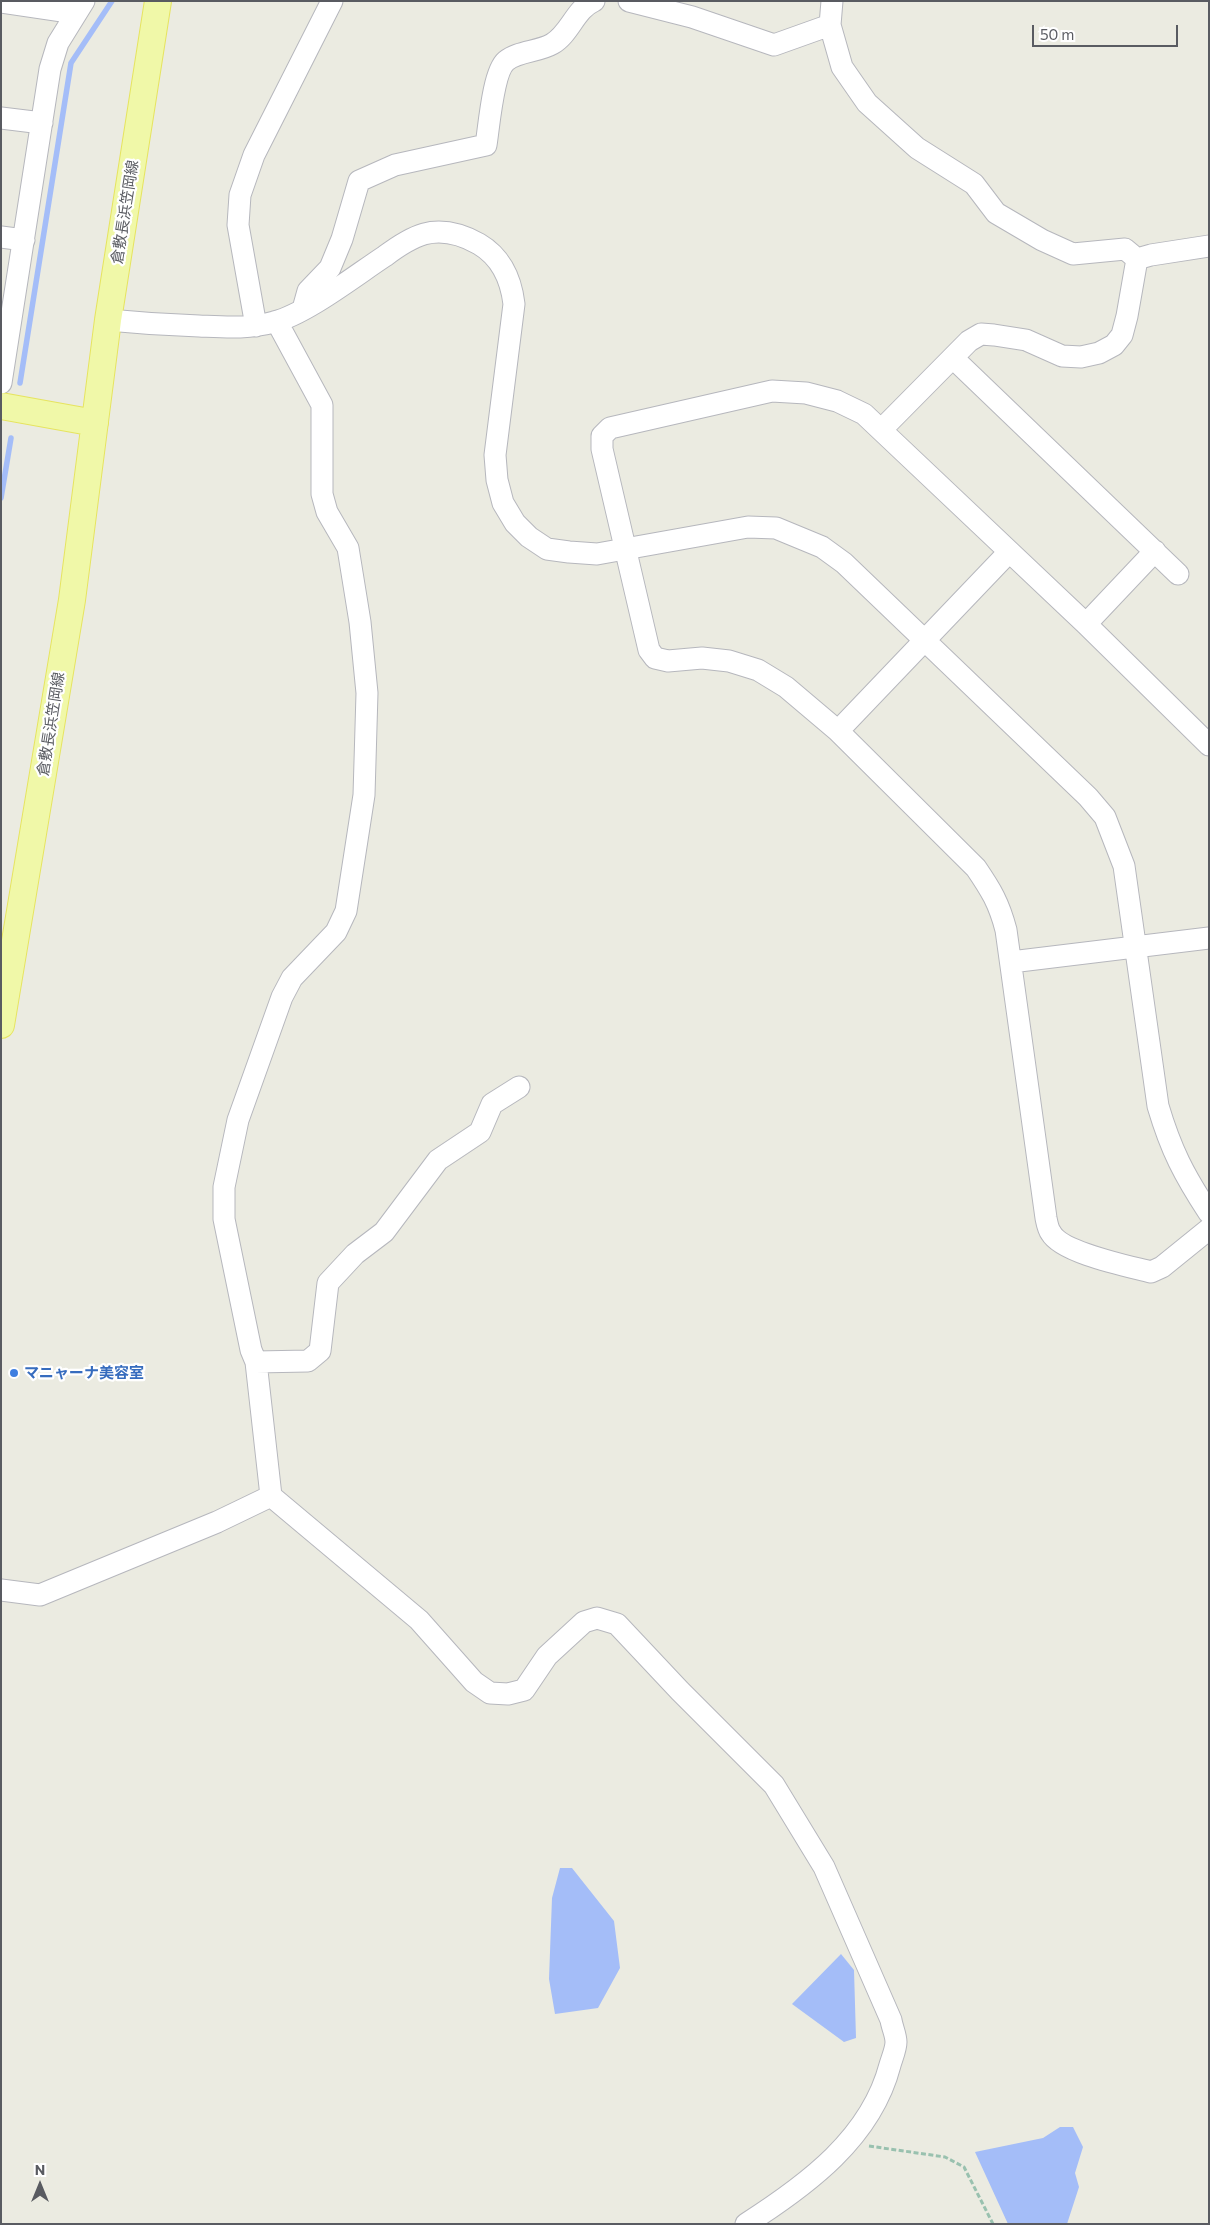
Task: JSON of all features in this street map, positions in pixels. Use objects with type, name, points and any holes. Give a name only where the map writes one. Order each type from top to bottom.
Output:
[{"type":"main road","name":"倉敷長浜笠岡線","points":[[1,1025],[72,600],[108,320],[158,1]]},
{"type":"main road","points":[[1,406],[95,423]]},
{"type":"street","points":[[256,326],[238,225],[240,195],[254,155],[332,1]]},
{"type":"street","points":[[303,309],[308,291],[330,268],[342,239],[359,181],[395,165],[486,146],[498,71],[506,61],[552,44],[563,34],[586,4],[594,1]]},
{"type":"street","points":[[629,1],[692,17],[774,45],[830,25]]},
{"type":"street","points":[[832,1],[830,25],[842,67],[868,103],[917,148],[974,184],[996,213],[1042,240],[1073,254],[1125,249],[1137,259]]},
{"type":"street","points":[[1,2],[80,7],[58,43],[50,69],[1,383]]},
{"type":"street","points":[[1,118],[42,123]]},
{"type":"street","points":[[108,320],[147,324],[256,326],[276,322],[303,309],[404,242],[425,233],[446,232],[466,237],[484,247],[506,273],[512,286],[514,304],[495,454],[497,480],[503,502],[515,523],[529,537],[547,548],[596,554],[625,547],[748,526],[776,528],[822,547],[844,563],[926,640],[1088,797],[1105,817],[1124,866],[1158,1106],[1173,1151],[1185,1177],[1209,1213]]},
{"type":"street","points":[[1,237],[24,240]]},
{"type":"street","points":[[1137,259],[1209,246]]},
{"type":"street","points":[[881,430],[969,341],[981,334],[1026,340],[1062,356],[1082,357],[1114,345],[1122,334],[1127,316],[1137,259]]},
{"type":"street","points":[[276,322],[322,405],[322,494],[327,512],[348,548],[360,622],[367,693],[364,795],[346,911],[336,932],[292,978],[282,997],[238,1120],[224,1187],[224,1219],[251,1350],[256,1362],[271,1496],[419,1620],[474,1682],[490,1693],[508,1694],[524,1690],[547,1656],[584,1622],[597,1618],[618,1624],[680,1691],[774,1785],[824,1867],[891,2020],[896,2042],[886,2078],[869,2114],[841,2152],[789,2196],[746,2224]]},
{"type":"street","points":[[953,358],[1178,574]]},
{"type":"street","points":[[1209,745],[1086,624],[864,414],[837,401],[806,393],[772,391],[610,428],[602,436],[602,449],[649,650],[654,658],[668,661],[711,659],[729,661],[758,670],[786,687],[838,732],[976,868],[1000,906],[1011,962],[1046,1218],[1051,1234],[1063,1244],[1081,1253],[1151,1272],[1162,1267],[1209,1230]]},
{"type":"street","points":[[1086,624],[1155,551]]},
{"type":"street","points":[[838,732],[1009,552]]},
{"type":"street","points":[[1011,962],[1209,938]]},
{"type":"street","points":[[256,1362],[308,1361],[320,1352],[328,1283],[355,1254],[384,1232],[438,1160],[480,1132],[492,1104],[519,1088]]},
{"type":"street","points":[[1,1590],[40,1595],[217,1522],[271,1496]]},
{"type":"path","points":[[847,2143],[944,2157],[964,2167],[993,2224]]},
{"type":"water","points":[[560,1868],[572,1868],[614,1921],[620,1968],[598,2008],[555,2014],[549,1979],[552,1898]]},
{"type":"water","points":[[841,1954],[854,1970],[856,2038],[844,2042],[792,2004]]},
{"type":"water","points":[[1060,2127],[1073,2127],[1083,2147],[1075,2173],[1079,2187],[1067,2224],[1008,2224],[975,2152],[1043,2138]]},
{"type":"waterway","points":[[20,383],[71,63],[112,1]]},
{"type":"waterway","points":[[1,498],[11,438]]},
{"type":"place","name":"マニャーナ美容室","points":[[14,1373]]}]
